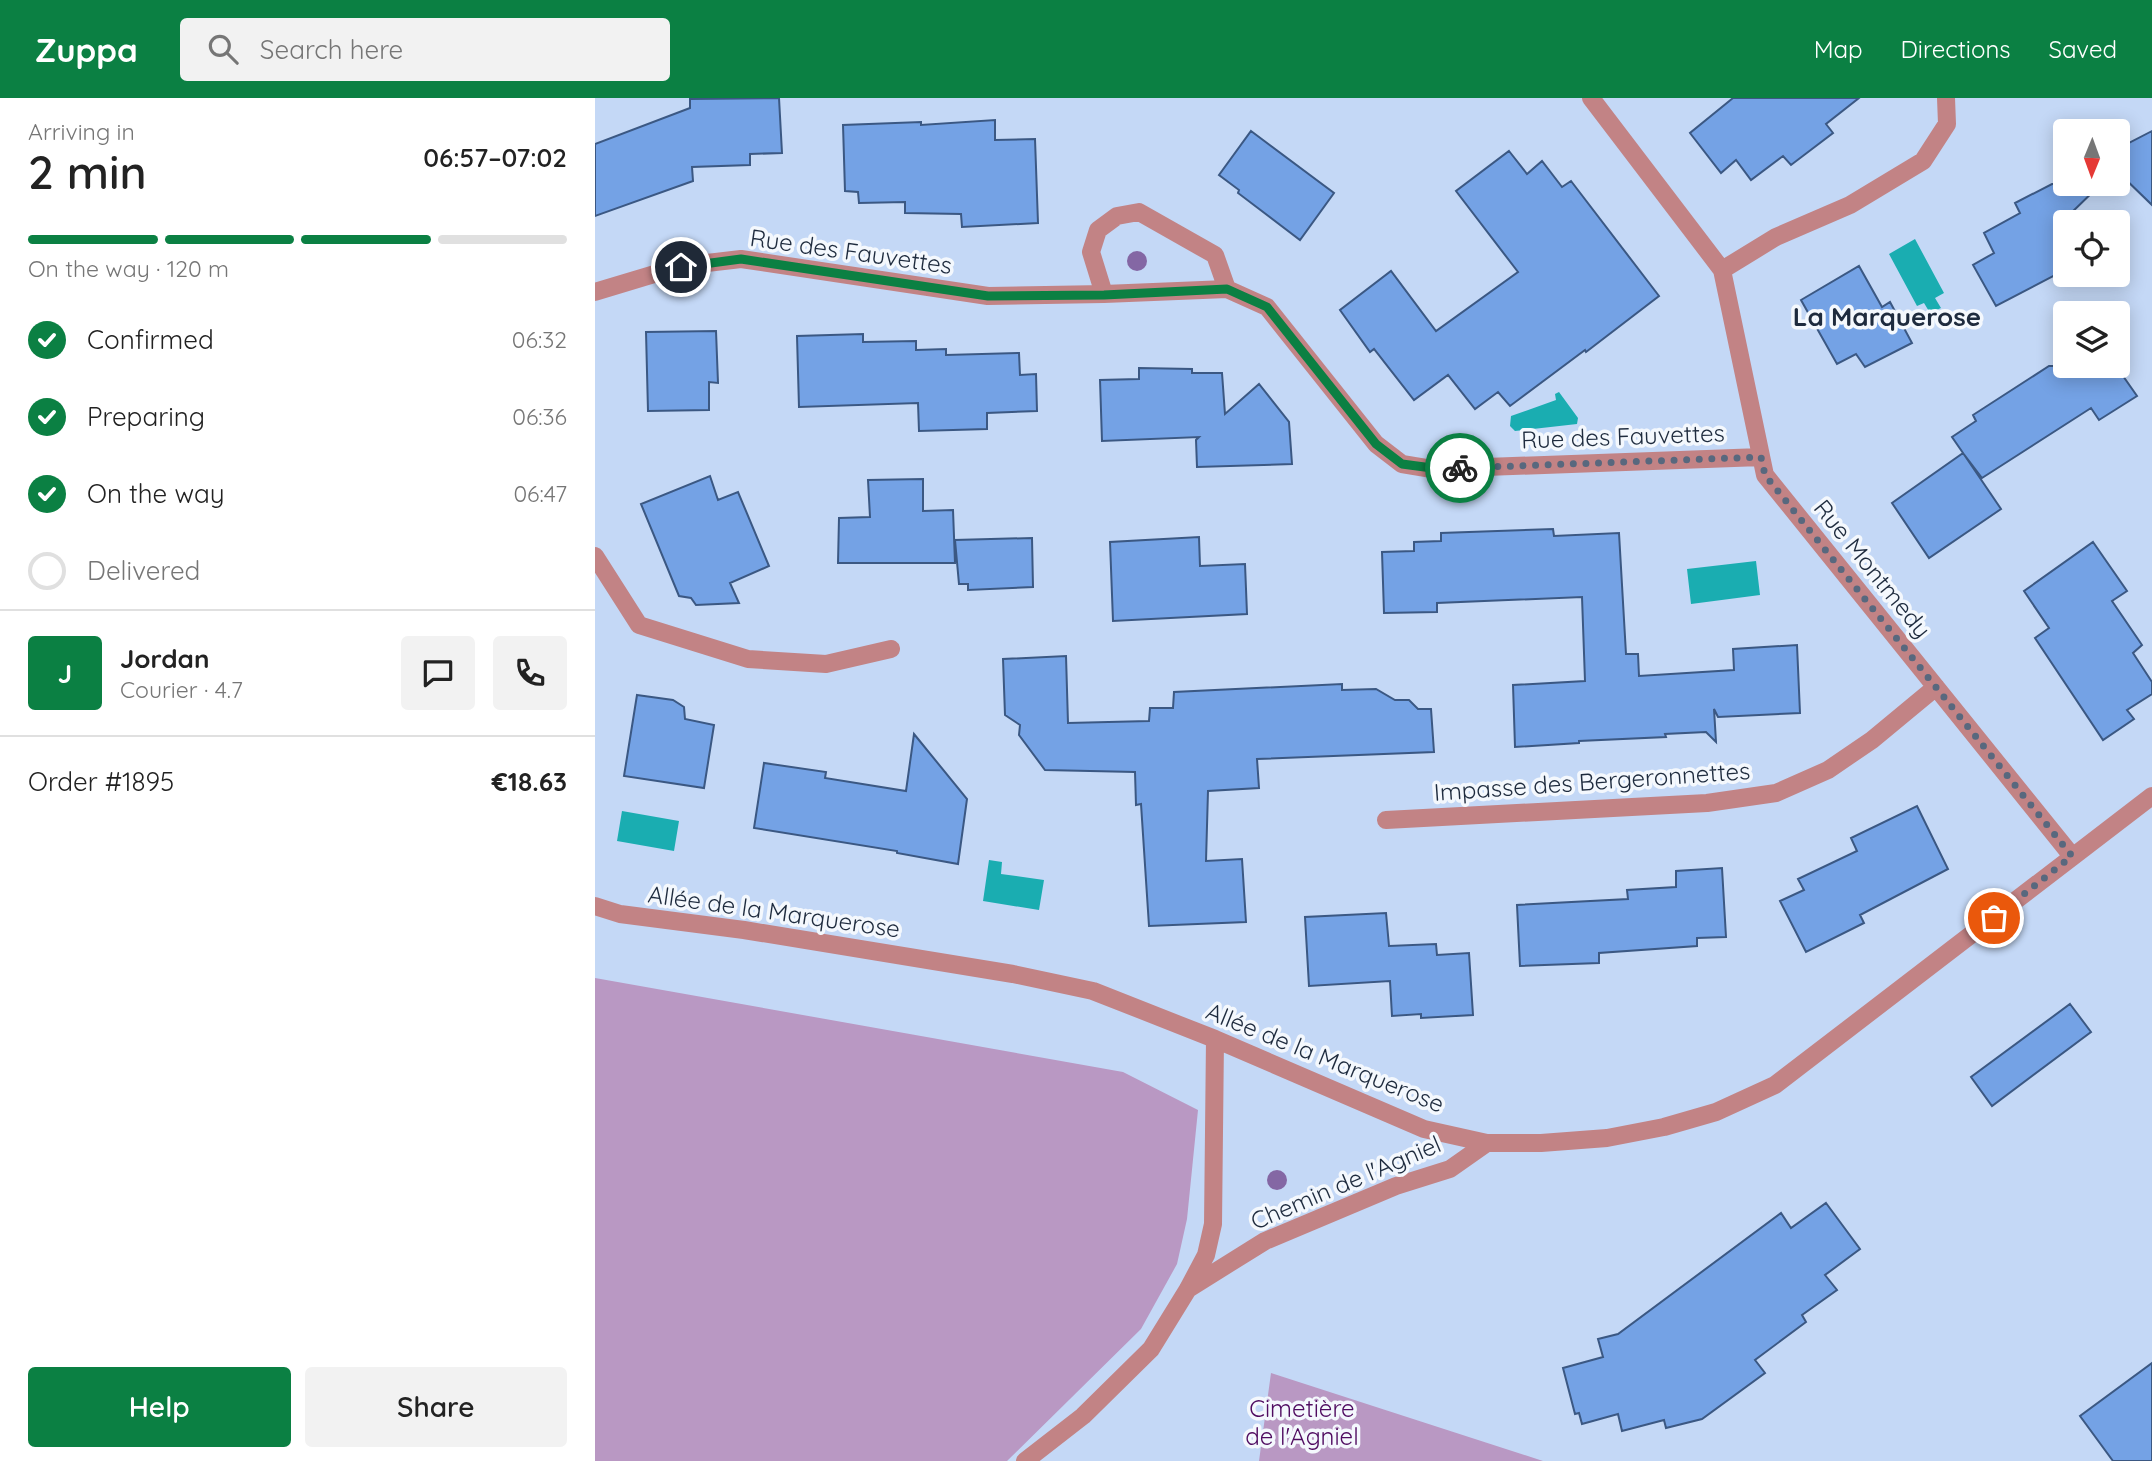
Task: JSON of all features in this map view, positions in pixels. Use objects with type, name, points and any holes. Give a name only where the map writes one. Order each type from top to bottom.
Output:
[{"type":"street","name":"Rue Montmedy","points":[[1591,98],[1722,270],[1765,475],[2072,856]]},
{"type":"street","points":[[1722,270],[1776,237],[1850,205],[1923,161],[1947,124],[1946,98]]},
{"type":"street","points":[[1104,295],[1091,252],[1098,230],[1117,216],[1139,212],[1215,255],[1227,289]]},
{"type":"street","name":"Rue des Fauvettes","points":[[595,292],[681,267],[741,259],[988,296],[1104,295],[1227,289],[1267,307],[1376,444],[1402,464],[1432,468],[1761,457]]},
{"type":"street","points":[[595,556],[639,625],[748,659],[825,664],[891,649]]},
{"type":"street","name":"Impasse des Bergeronnettes","points":[[1386,820],[1707,803],[1776,793],[1828,770],[1872,740],[1936,687]]},
{"type":"street","name":"Allée de la Marquerose","points":[[595,906],[620,914],[744,930],[1013,974],[1093,991],[1215,1039],[1424,1129],[1487,1143],[1541,1143],[1607,1138],[1664,1128],[1716,1112],[1775,1085],[2152,796]]},
{"type":"street","name":"Chemin de l'Agniel","points":[[1025,1461],[1083,1416],[1151,1349],[1206,1255],[1213,1224],[1215,1039]]},
{"type":"street","name":"Chemin de l'Agniel","points":[[1188,1289],[1265,1241],[1396,1186],[1450,1169],[1487,1143]]},
{"type":"green space","points":[[595,978],[1123,1072],[1198,1110],[1187,1219],[1177,1264],[1141,1329],[1007,1461],[595,1461]]},
{"type":"green space","name":"Cimetière de l'Agniel","points":[[1271,1373],[1543,1461],[1259,1461]]},
{"type":"shaded area","points":[[1915,239],[1944,293],[1935,298],[1941,308],[1930,313],[1924,303],[1917,306],[1889,254]]},
{"type":"shaded area","points":[[1559,392],[1578,418],[1577,424],[1515,431],[1510,426],[1511,416],[1556,400],[1555,394]]},
{"type":"shaded area","points":[[1756,561],[1760,595],[1691,604],[1687,569]]},
{"type":"shaded area","points":[[622,811],[679,821],[674,851],[617,841]]},
{"type":"shaded area","points":[[989,860],[1002,862],[1001,874],[1044,880],[1039,910],[983,901]]},
{"type":"building","points":[[779,98],[782,153],[750,154],[750,165],[692,167],[693,181],[595,216],[595,144],[690,108],[690,99]]},
{"type":"building","points":[[1733,98],[1859,98],[1826,124],[1833,133],[1791,165],[1783,156],[1751,180],[1736,160],[1721,173],[1690,133]]},
{"type":"building","points":[[995,120],[995,140],[1035,139],[1038,223],[962,227],[961,214],[905,213],[905,202],[859,203],[858,192],[845,191],[843,125],[921,122],[921,125]]},
{"type":"building","points":[[1251,131],[1334,193],[1300,240],[1238,193],[1239,190],[1219,175]]},
{"type":"building","points":[[2152,131],[2152,205],[2130,184],[2130,142]]},
{"type":"building","points":[[1509,151],[1527,174],[1542,161],[1562,187],[1571,181],[1659,296],[1510,406],[1498,392],[1475,409],[1448,375],[1414,400],[1374,349],[1370,352],[1340,310],[1391,271],[1436,331],[1518,272],[1456,191]]},
{"type":"building","points":[[2052,184],[2053,196],[2089,196],[2074,210],[2053,210],[2053,276],[1996,306],[1973,265],[1994,253],[1984,233],[2020,213],[2015,203]]},
{"type":"building","points":[[1859,266],[1882,307],[1890,302],[1912,343],[1865,367],[1856,354],[1837,364],[1801,300]]},
{"type":"building","points":[[716,331],[718,383],[709,382],[709,410],[648,411],[646,332]]},
{"type":"building","points":[[863,334],[863,342],[916,341],[916,350],[946,349],[946,355],[1019,353],[1020,375],[1036,374],[1037,411],[987,413],[987,429],[919,431],[918,403],[799,407],[797,336]]},
{"type":"building","points":[[2049,366],[2053,366],[2053,378],[2124,378],[2137,396],[2099,420],[2091,408],[1982,478],[1952,437],[1976,421],[1973,415]]},
{"type":"building","points":[[1139,368],[1192,369],[1192,373],[1222,373],[1225,414],[1259,384],[1289,422],[1292,464],[1197,467],[1196,440],[1199,437],[1102,441],[1100,380],[1139,379]]},
{"type":"building","points":[[1963,453],[2001,509],[1929,558],[1892,503]]},
{"type":"building","points":[[710,476],[718,500],[738,492],[769,566],[730,583],[739,603],[696,605],[691,598],[679,596],[641,504]]},
{"type":"building","points":[[923,479],[923,511],[953,510],[955,563],[838,563],[839,518],[870,517],[868,480]]},
{"type":"building","points":[[1553,529],[1554,536],[1619,533],[1626,654],[1638,654],[1639,676],[1734,670],[1733,649],[1797,645],[1800,713],[1718,717],[1714,709],[1716,742],[1706,732],[1515,747],[1513,685],[1585,681],[1582,597],[1437,603],[1437,612],[1384,613],[1382,552],[1414,551],[1414,542],[1441,541],[1441,533]]},
{"type":"building","points":[[1199,537],[1200,566],[1245,564],[1247,614],[1113,621],[1110,542]]},
{"type":"building","points":[[1032,538],[1033,587],[968,590],[968,584],[959,584],[955,540]]},
{"type":"building","points":[[2093,542],[2127,591],[2112,601],[2142,645],[2133,653],[2152,682],[2152,694],[2127,710],[2134,719],[2103,740],[2035,638],[2049,628],[2024,591]]},
{"type":"building","points":[[1066,656],[1068,723],[1149,721],[1150,708],[1173,708],[1174,692],[1342,684],[1342,690],[1376,689],[1395,700],[1409,700],[1418,709],[1431,709],[1434,752],[1257,759],[1259,788],[1208,791],[1206,861],[1242,859],[1246,922],[1149,926],[1141,804],[1136,805],[1135,772],[1045,770],[1019,735],[1020,725],[1005,715],[1003,659]]},
{"type":"building","points":[[637,695],[673,700],[684,707],[685,719],[714,725],[704,788],[624,776]]},
{"type":"building","points":[[914,734],[967,799],[958,864],[897,851],[754,828],[764,763],[826,772],[825,778],[906,791]]},
{"type":"building","points":[[1917,806],[1948,869],[1860,915],[1864,923],[1806,952],[1780,901],[1804,890],[1798,879],[1857,851],[1851,838]]},
{"type":"building","points":[[1722,868],[1726,937],[1697,938],[1697,946],[1599,953],[1599,963],[1520,966],[1517,905],[1628,899],[1627,890],[1676,887],[1676,871]]},
{"type":"building","points":[[1386,913],[1389,946],[1436,944],[1437,955],[1469,953],[1473,1015],[1421,1018],[1421,1014],[1392,1016],[1390,981],[1309,986],[1305,917]]},
{"type":"building","points":[[2070,1004],[2091,1032],[1992,1106],[1971,1077]]},
{"type":"building","points":[[1826,1203],[1860,1249],[1825,1275],[1837,1290],[1802,1315],[1806,1322],[1755,1360],[1765,1373],[1702,1419],[1666,1428],[1664,1420],[1622,1431],[1618,1414],[1582,1424],[1579,1413],[1575,1414],[1563,1368],[1603,1357],[1598,1339],[1618,1334],[1781,1213],[1791,1228]]},
{"type":"building","points":[[2152,1363],[2152,1461],[2113,1461],[2080,1416]]},
{"type":"way so far","points":[[1460,468],[1761,457],[1765,475],[2072,856],[1994,918]]},
{"type":"district","name":"La Marquerose","points":[[1887,317]]},
{"type":"route","points":[[681,267],[741,259],[988,296],[1104,295],[1227,289],[1267,307],[1376,444],[1402,464],[1460,468]]}]
